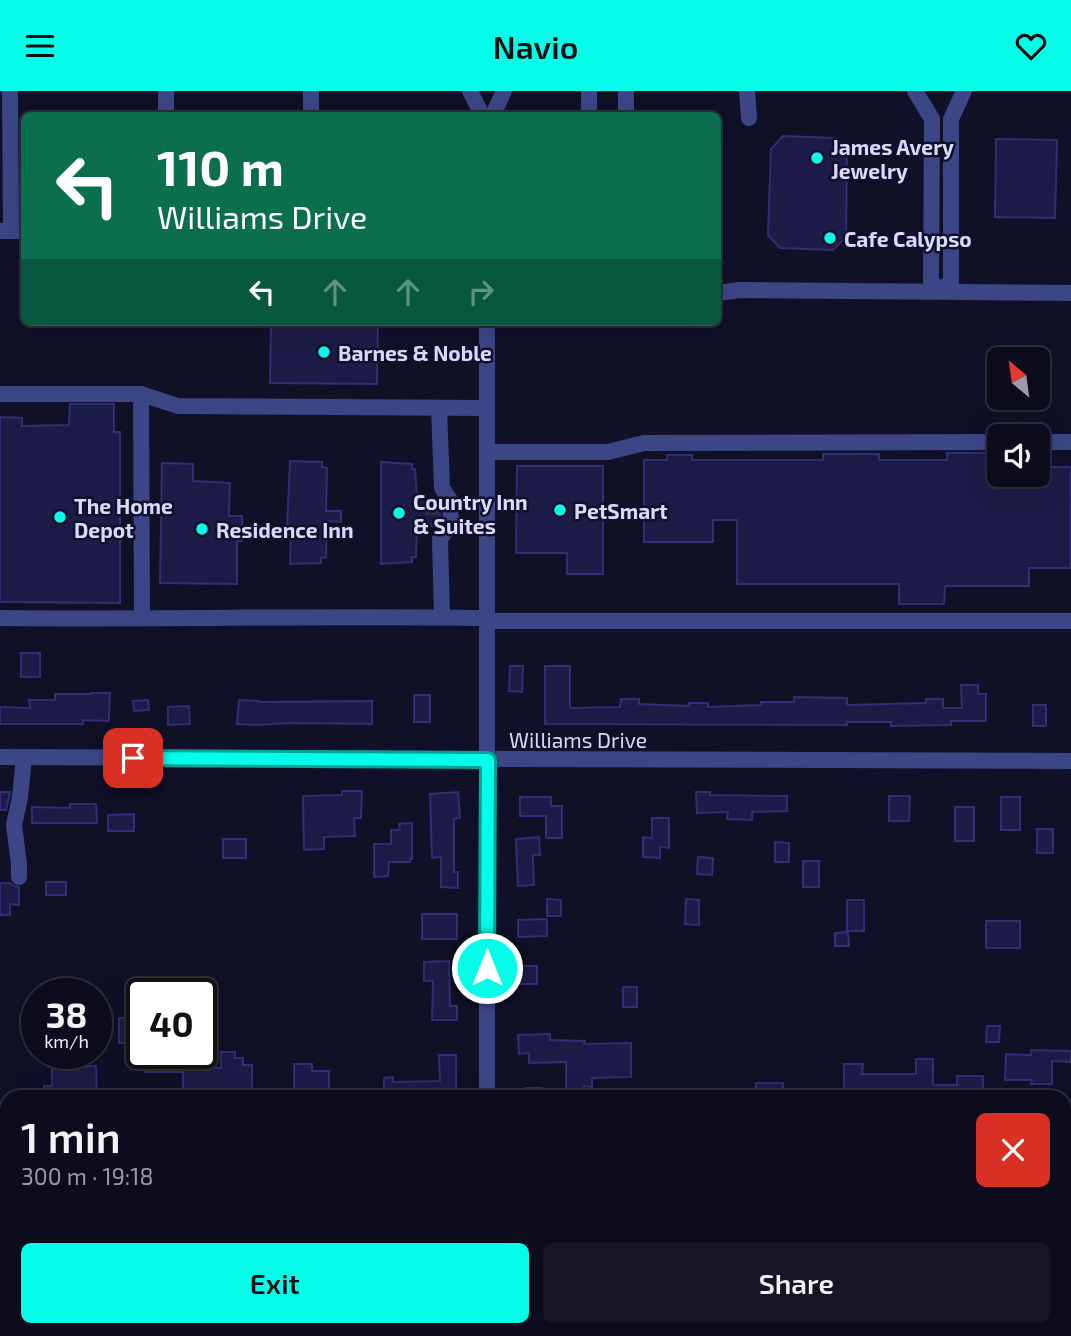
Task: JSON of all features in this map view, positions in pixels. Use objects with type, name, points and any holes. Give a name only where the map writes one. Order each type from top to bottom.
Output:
[{"type":"street","points":[[10,91],[18,194],[12,231]]},
{"type":"street","points":[[166,91],[166,112]]},
{"type":"street","points":[[311,91],[311,111]]},
{"type":"street","points":[[470,91],[480,112]]},
{"type":"street","points":[[494,112],[504,91]]},
{"type":"street","points":[[589,91],[589,110]]},
{"type":"street","points":[[626,91],[626,111]]},
{"type":"street","points":[[747,91],[748,118]]},
{"type":"street","points":[[915,91],[932,119],[931,281],[939,291]]},
{"type":"street","points":[[939,291],[951,282],[951,119],[964,91]]},
{"type":"street","points":[[721,293],[740,290],[1071,293]]},
{"type":"street","points":[[487,326],[487,1090]]},
{"type":"street","points":[[0,394],[141,394],[178,407],[487,408]]},
{"type":"street","points":[[141,394],[142,618]]},
{"type":"street","points":[[439,408],[437,493],[450,500],[452,523],[437,532],[442,617]]},
{"type":"street","points":[[487,451],[608,452],[644,443],[987,442]]},
{"type":"street","points":[[1050,442],[1071,442]]},
{"type":"street","points":[[0,618],[442,617],[487,620],[1071,621]]},
{"type":"street","name":"Williams Drive","points":[[0,757],[1071,761]]},
{"type":"street","points":[[19,877],[14,825],[20,797],[23,758]]},
{"type":"building","points":[[783,136],[835,138],[847,150],[846,237],[833,250],[780,248],[768,235],[771,149]]},
{"type":"building","points":[[996,139],[1057,140],[1055,218],[995,217]]},
{"type":"building","name":"Barnes & Noble","points":[[271,326],[378,326],[377,384],[270,383]]},
{"type":"building","name":"The Home Depot","points":[[70,404],[114,404],[114,432],[120,432],[120,603],[0,602],[0,417],[22,418],[22,426],[69,425]]},
{"type":"building","points":[[947,453],[987,453],[987,487],[1050,487],[1050,467],[1071,467],[1071,568],[1029,568],[1029,586],[945,586],[944,604],[899,604],[899,584],[737,584],[737,520],[713,520],[713,542],[644,542],[644,460],[667,460],[667,455],[692,455],[692,460],[823,460],[823,454],[879,454],[879,460],[947,460]]},
{"type":"building","points":[[290,461],[322,462],[322,467],[327,468],[326,511],[341,511],[341,522],[327,521],[326,557],[321,558],[321,563],[290,564],[291,529],[287,529]]},
{"type":"building","name":"Country Inn & Suites","points":[[381,462],[412,464],[412,469],[415,469],[417,499],[437,499],[440,503],[440,520],[436,526],[417,526],[416,557],[412,557],[412,562],[381,564]]},
{"type":"building","name":"Residence Inn","points":[[162,463],[193,464],[193,481],[230,483],[229,516],[242,516],[242,541],[237,541],[237,584],[160,583]]},
{"type":"building","name":"PetSmart","points":[[517,466],[603,466],[603,574],[567,574],[567,553],[516,553]]},
{"type":"building","points":[[21,653],[40,653],[40,677],[21,677]]},
{"type":"building","points":[[510,666],[523,666],[522,692],[509,691]]},
{"type":"building","points":[[545,666],[570,666],[570,708],[620,707],[621,699],[639,699],[639,704],[689,706],[689,703],[708,703],[708,707],[794,702],[794,697],[847,698],[847,705],[926,703],[926,699],[943,699],[943,708],[962,708],[961,685],[978,685],[978,694],[986,694],[986,721],[951,721],[951,725],[891,726],[891,722],[847,722],[847,725],[545,724]]},
{"type":"building","points":[[110,693],[109,721],[83,720],[83,724],[0,724],[0,707],[30,708],[29,700],[55,700],[55,694]]},
{"type":"building","points":[[414,695],[430,695],[430,722],[414,722]]},
{"type":"building","points":[[148,700],[149,710],[134,711],[133,701]]},
{"type":"building","points":[[239,700],[372,701],[372,724],[237,724]]},
{"type":"building","points":[[1033,705],[1046,705],[1046,726],[1033,726]]},
{"type":"building","points":[[189,706],[190,724],[168,725],[168,707]]},
{"type":"building","points":[[342,791],[362,791],[361,818],[354,818],[355,836],[324,837],[324,849],[304,850],[303,796],[342,795]]},
{"type":"building","points":[[0,792],[10,792],[6,810],[0,810]]},
{"type":"building","points":[[458,792],[460,818],[454,819],[454,872],[458,872],[458,888],[441,887],[441,857],[432,858],[430,794]]},
{"type":"building","points":[[696,792],[710,792],[710,795],[787,796],[787,811],[752,812],[752,820],[727,819],[728,812],[697,813]]},
{"type":"building","points":[[889,796],[910,796],[909,821],[889,821]]},
{"type":"building","points":[[520,797],[551,797],[551,806],[562,806],[562,838],[546,838],[546,816],[520,816]]},
{"type":"building","points":[[1001,797],[1020,797],[1020,830],[1001,830]]},
{"type":"building","points":[[70,804],[96,804],[97,823],[32,823],[32,807],[70,808]]},
{"type":"building","points":[[955,807],[974,807],[974,841],[955,841]]},
{"type":"building","points":[[134,814],[134,831],[108,831],[108,815]]},
{"type":"building","points":[[652,818],[669,818],[669,848],[660,847],[660,858],[643,857],[643,837],[652,838]]},
{"type":"building","points":[[412,823],[410,862],[389,862],[388,876],[374,877],[374,844],[391,844],[391,830],[400,830],[399,824]]},
{"type":"building","points":[[1037,829],[1053,829],[1053,853],[1037,853]]},
{"type":"building","points":[[539,837],[540,855],[533,855],[534,885],[518,886],[516,839]]},
{"type":"building","points":[[223,839],[246,839],[246,858],[223,858]]},
{"type":"building","points":[[775,842],[789,843],[789,862],[775,862]]},
{"type":"building","points":[[698,857],[713,858],[712,875],[697,874]]},
{"type":"building","points":[[803,861],[819,861],[819,887],[803,887]]},
{"type":"building","points":[[46,882],[66,882],[66,895],[46,895]]},
{"type":"building","points":[[0,883],[19,887],[19,905],[10,904],[10,915],[0,915]]},
{"type":"building","points":[[547,899],[561,900],[561,916],[547,916]]},
{"type":"building","points":[[686,899],[699,900],[699,925],[685,924]]},
{"type":"building","points":[[847,900],[864,900],[864,931],[847,931]]},
{"type":"building","points":[[422,914],[457,914],[457,939],[422,939]]},
{"type":"building","points":[[547,919],[547,936],[518,937],[518,920]]},
{"type":"building","points":[[986,921],[1020,921],[1020,948],[986,948]]},
{"type":"building","points":[[848,932],[849,946],[835,946],[835,933]]},
{"type":"building","points":[[449,961],[450,1006],[457,1006],[457,1020],[432,1020],[433,981],[424,981],[424,962]]},
{"type":"building","points":[[519,966],[537,966],[537,984],[519,984]]},
{"type":"building","points":[[623,987],[637,987],[637,1007],[623,1007]]},
{"type":"building","points":[[119,1018],[126,1018],[126,1043],[119,1043]]},
{"type":"building","points":[[987,1026],[1000,1026],[999,1042],[986,1042]]},
{"type":"building","points":[[550,1034],[550,1040],[585,1041],[584,1044],[631,1043],[631,1077],[592,1078],[592,1087],[566,1090],[566,1062],[529,1063],[529,1053],[519,1054],[518,1035]]},
{"type":"building","points":[[1031,1050],[1071,1051],[1071,1062],[1052,1061],[1052,1084],[1031,1084],[1032,1080],[1005,1080],[1006,1054],[1031,1055]]},
{"type":"building","points":[[221,1052],[235,1052],[235,1058],[243,1058],[243,1065],[252,1065],[252,1090],[183,1090],[183,1072],[145,1072],[145,1069],[221,1068]]},
{"type":"building","points":[[439,1055],[456,1055],[456,1090],[384,1090],[384,1078],[393,1077],[393,1082],[440,1081]]},
{"type":"building","points":[[916,1059],[933,1059],[933,1085],[957,1085],[957,1076],[983,1076],[983,1090],[844,1090],[844,1064],[863,1064],[862,1074],[916,1074]]},
{"type":"building","points":[[294,1064],[312,1064],[312,1071],[329,1071],[329,1090],[294,1090]]},
{"type":"building","points":[[52,1069],[96,1069],[97,1090],[44,1090],[44,1086],[52,1086]]},
{"type":"building","points":[[756,1083],[783,1083],[783,1090],[756,1090]]},
{"type":"building","points":[[526,1088],[542,1088],[542,1090]]},
{"type":"tunnel","points":[[433,499],[433,526]]},
{"type":"place","name":"James Avery Jewelry","points":[[817,158]]},
{"type":"place","name":"Cafe Calypso","points":[[830,238]]},
{"type":"place","name":"Barnes & Noble","points":[[324,352]]},
{"type":"place","name":"PetSmart","points":[[560,510]]},
{"type":"place","name":"Country Inn & Suites","points":[[399,513]]},
{"type":"place","name":"The Home Depot","points":[[60,517]]},
{"type":"place","name":"Residence Inn","points":[[202,529]]},
{"type":"route","points":[[133,758],[488,760],[487,968]]}]
